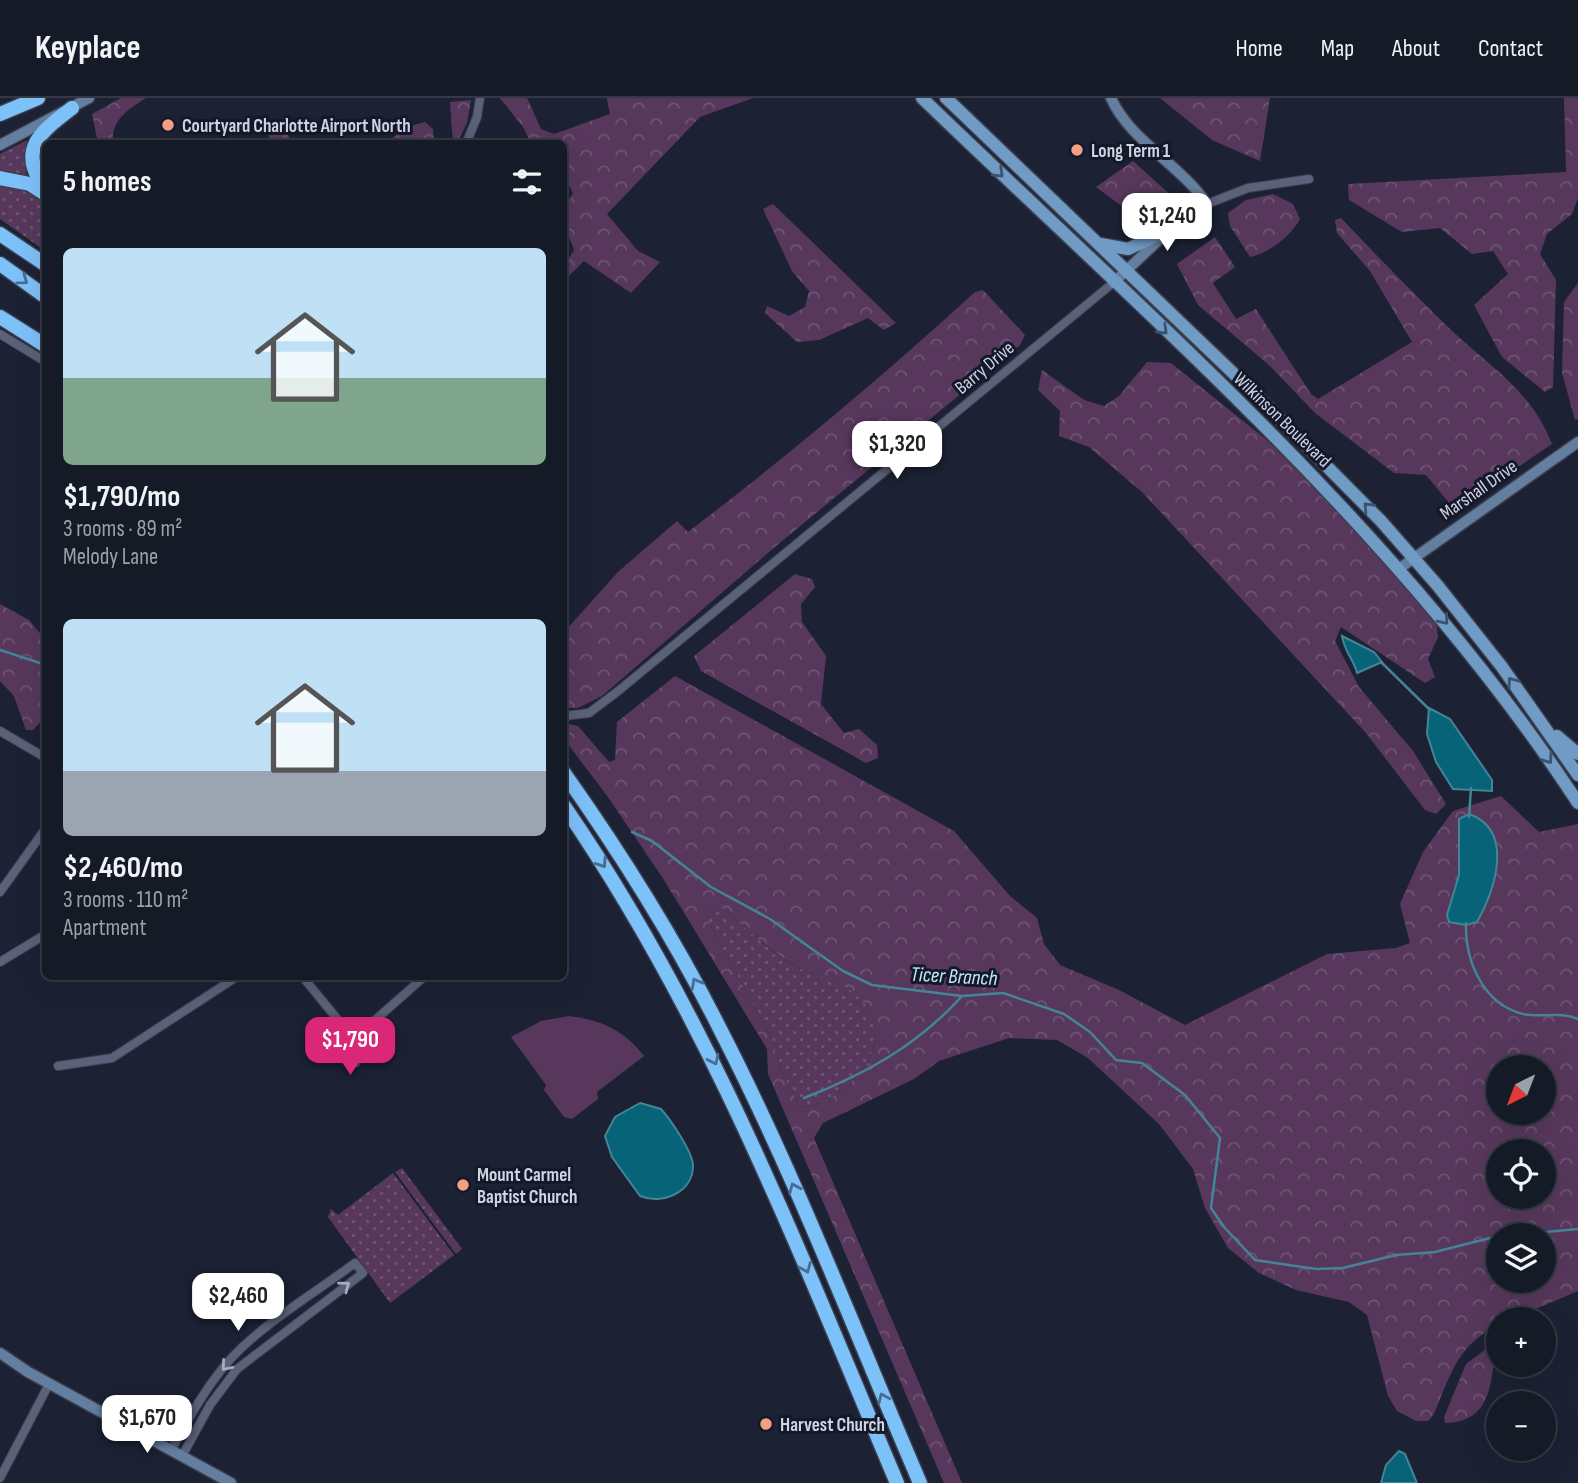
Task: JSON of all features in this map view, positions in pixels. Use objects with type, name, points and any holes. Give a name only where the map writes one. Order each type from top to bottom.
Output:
[{"type":"highway","points":[[0,114],[37,98]]},
{"type":"highway","points":[[42,184],[32,165],[36,142],[41,133],[72,108]]},
{"type":"highway","points":[[0,178],[42,189]]},
{"type":"highway","points":[[0,234],[42,262]]},
{"type":"highway","points":[[0,264],[42,294]]},
{"type":"highway","points":[[0,317],[42,343]]},
{"type":"highway","points":[[567,778],[641,889],[721,1031],[770,1132],[920,1483]]},
{"type":"highway","points":[[567,811],[651,943],[722,1076],[897,1483]]},
{"type":"main road","name":"Wilkinson Boulevard","points":[[922,98],[1301,462],[1400,568],[1468,650],[1578,803]]},
{"type":"main road","name":"Wilkinson Boulevard","points":[[946,98],[1320,457],[1412,556],[1495,659],[1578,776]]},
{"type":"main road","points":[[1094,240],[1107,247],[1128,249],[1169,230]]},
{"type":"main road","points":[[1542,723],[1578,754]]},
{"type":"main road","points":[[1567,786],[1578,776]]},
{"type":"street","points":[[0,121],[45,98]]},
{"type":"street","points":[[0,145],[89,98]]},
{"type":"street","points":[[468,140],[477,117],[480,98]]},
{"type":"street","points":[[1111,98],[1126,121],[1192,183],[1207,204]]},
{"type":"street","name":"Barry Drive","points":[[567,716],[589,713],[617,692],[1113,283],[1169,230],[1207,204],[1248,188],[1309,180]]},
{"type":"street","points":[[0,334],[42,360]]},
{"type":"street","name":"Marshall Drive","points":[[1400,568],[1412,556],[1578,442]]},
{"type":"street","points":[[0,731],[42,756]]},
{"type":"street","points":[[0,892],[42,834]]},
{"type":"street","points":[[0,962],[42,936]]},
{"type":"street","points":[[58,1066],[112,1058],[232,980]]},
{"type":"street","points":[[305,980],[345,1029],[355,1037],[420,980]]},
{"type":"street","points":[[171,1450],[204,1394],[229,1361],[255,1338],[355,1263],[363,1273],[237,1369],[210,1405],[182,1456]]},
{"type":"street","points":[[0,1353],[49,1384],[231,1483]]},
{"type":"street","points":[[0,1478],[49,1384]]},
{"type":"green space","points":[[121,98],[146,98],[122,116],[115,128],[113,140],[97,140],[92,114]]},
{"type":"green space","points":[[500,98],[527,98],[541,129],[554,134],[610,114],[607,98],[753,98],[700,117],[607,214],[638,251],[660,262],[631,293],[584,261],[567,278],[567,261],[574,250],[567,231],[567,206],[573,193],[567,181],[567,140],[530,140],[523,127]]},
{"type":"green space","points":[[1160,98],[1270,98],[1260,161],[1212,140]]},
{"type":"green space","points":[[1564,98],[1578,98],[1578,198],[1572,214],[1547,234],[1540,254],[1556,280],[1553,387],[1545,392],[1502,357],[1474,305],[1508,274],[1493,251],[1472,254],[1440,228],[1402,232],[1349,200],[1348,184],[1566,172]]},
{"type":"green space","points":[[471,100],[467,123],[458,140],[453,140],[450,102]]},
{"type":"green space","points":[[425,122],[433,129],[434,140],[389,140],[410,126]]},
{"type":"green space","points":[[283,125],[290,140],[269,140],[267,128]]},
{"type":"green space","points":[[27,140],[26,178],[0,173],[0,154]]},
{"type":"green space","points":[[1133,161],[1175,199],[1146,219],[1135,216],[1096,187]]},
{"type":"green space","points":[[0,183],[35,193],[42,199],[42,249],[0,219]]},
{"type":"green space","points":[[1273,194],[1293,204],[1300,219],[1279,243],[1250,257],[1230,226],[1228,213],[1246,200]]},
{"type":"green space","points":[[773,204],[896,323],[884,330],[868,318],[819,340],[797,342],[765,313],[767,306],[789,316],[805,307],[809,291],[792,271],[763,209]]},
{"type":"green space","points":[[1341,218],[1450,329],[1508,380],[1533,409],[1552,444],[1455,510],[1426,475],[1394,473],[1315,413],[1269,365],[1198,305],[1177,264],[1215,237],[1235,267],[1213,283],[1236,319],[1256,309],[1311,394],[1318,399],[1412,342],[1370,271],[1337,233],[1335,220]]},
{"type":"green space","points":[[1578,283],[1578,419],[1575,420],[1562,373],[1564,302]]},
{"type":"green space","points":[[983,290],[1025,335],[1020,345],[776,546],[602,696],[578,708],[567,708],[567,629],[618,572],[677,521],[688,532],[762,474],[975,292]]},
{"type":"green space","points":[[1147,362],[1171,363],[1268,441],[1358,532],[1436,620],[1438,637],[1428,659],[1435,677],[1425,683],[1341,627],[1335,641],[1359,687],[1413,751],[1446,804],[1436,814],[1425,810],[1366,733],[1142,492],[1089,447],[1059,436],[1060,411],[1038,390],[1042,370],[1084,400],[1104,406],[1119,396]]},
{"type":"green space","points":[[795,574],[812,579],[815,587],[801,604],[802,622],[826,656],[821,704],[844,733],[859,729],[877,745],[878,758],[866,763],[701,671],[694,656]]},
{"type":"green space","points":[[0,604],[29,620],[42,635],[42,720],[33,730],[26,730],[14,696],[0,681]]},
{"type":"green space","points":[[675,676],[954,831],[1010,896],[1037,918],[1044,944],[1060,965],[1119,990],[1185,1025],[1327,954],[1396,948],[1410,943],[1400,904],[1423,852],[1453,811],[1501,796],[1539,832],[1578,824],[1578,1291],[1540,1307],[1486,1307],[1486,1332],[1464,1351],[1457,1362],[1434,1414],[1428,1421],[1416,1421],[1397,1411],[1388,1396],[1367,1315],[1349,1302],[1296,1290],[1259,1273],[1228,1248],[1205,1208],[1193,1169],[1159,1124],[1088,1058],[1057,1040],[1009,1038],[939,1061],[914,1079],[823,1123],[814,1138],[962,1483],[944,1483],[768,1074],[767,1049],[664,880],[608,797],[567,743],[567,724],[578,726],[609,762],[615,760],[617,722]],"holes":[[[717,904],[787,961],[845,987],[861,1000],[873,1020],[875,1042],[867,1064],[840,1091],[817,1104],[800,1107],[781,1070],[773,1041],[713,931],[706,912]]]},
{"type":"green space","points":[[716,903],[786,961],[845,986],[869,1009],[875,1030],[872,1053],[859,1074],[832,1096],[817,1104],[800,1107],[781,1070],[773,1041],[713,931],[706,912]]},
{"type":"green space","points":[[569,1016],[591,1020],[611,1028],[628,1039],[644,1056],[597,1092],[598,1099],[572,1119],[564,1117],[544,1090],[546,1085],[511,1037],[541,1021]]},
{"type":"green space","points":[[402,1168],[462,1249],[456,1254],[395,1172]]},
{"type":"green space","points":[[393,1173],[454,1255],[390,1303],[328,1217],[331,1209],[338,1215]]},
{"type":"green space","points":[[1486,1349],[1486,1377],[1491,1377],[1486,1399],[1475,1414],[1457,1422],[1445,1423],[1444,1417],[1466,1364]]},
{"type":"water","points":[[1342,636],[1374,652],[1382,662],[1357,673]]},
{"type":"water","points":[[1429,708],[1450,719],[1492,780],[1492,791],[1453,789],[1436,762],[1427,734]]},
{"type":"water","points":[[1469,814],[1483,822],[1492,833],[1497,862],[1495,878],[1484,909],[1477,922],[1466,925],[1449,922],[1447,915],[1459,875],[1459,819]]},
{"type":"water","points":[[640,1103],[661,1109],[680,1136],[692,1160],[692,1175],[688,1183],[682,1190],[666,1198],[640,1196],[612,1157],[605,1136],[615,1117]]},
{"type":"water","points":[[1399,1451],[1405,1454],[1417,1483],[1381,1483],[1386,1465]]},
{"type":"waterway","name":"Ticer Branch","points":[[0,650],[42,664]]},
{"type":"waterway","points":[[1381,662],[1430,710]]},
{"type":"waterway","points":[[1469,817],[1471,788]]},
{"type":"waterway","name":"Ticer Branch","points":[[632,832],[652,841],[711,887],[770,919],[843,971],[872,985],[962,996],[1003,993],[1064,1014],[1090,1032],[1116,1060],[1142,1063],[1185,1095],[1220,1138],[1211,1208],[1224,1227],[1255,1260],[1316,1269],[1343,1268],[1396,1255],[1435,1252],[1486,1239]]},
{"type":"waterway","points":[[1466,923],[1473,966],[1487,991],[1497,1001],[1523,1014],[1564,1015],[1578,1019]]},
{"type":"waterway","points":[[804,1098],[869,1069],[889,1057],[945,1014],[962,996]]},
{"type":"waterway","name":"Ticer Branch","points":[[1556,1231],[1578,1229]]},
{"type":"place","name":"Courtyard Charlotte Airport North","points":[[168,125]]},
{"type":"place","name":"Long Term 1","points":[[1077,150]]},
{"type":"place","name":"Mount Carmel Baptist Church","points":[[463,1185]]},
{"type":"place","name":"Harvest Church","points":[[766,1424]]}]
